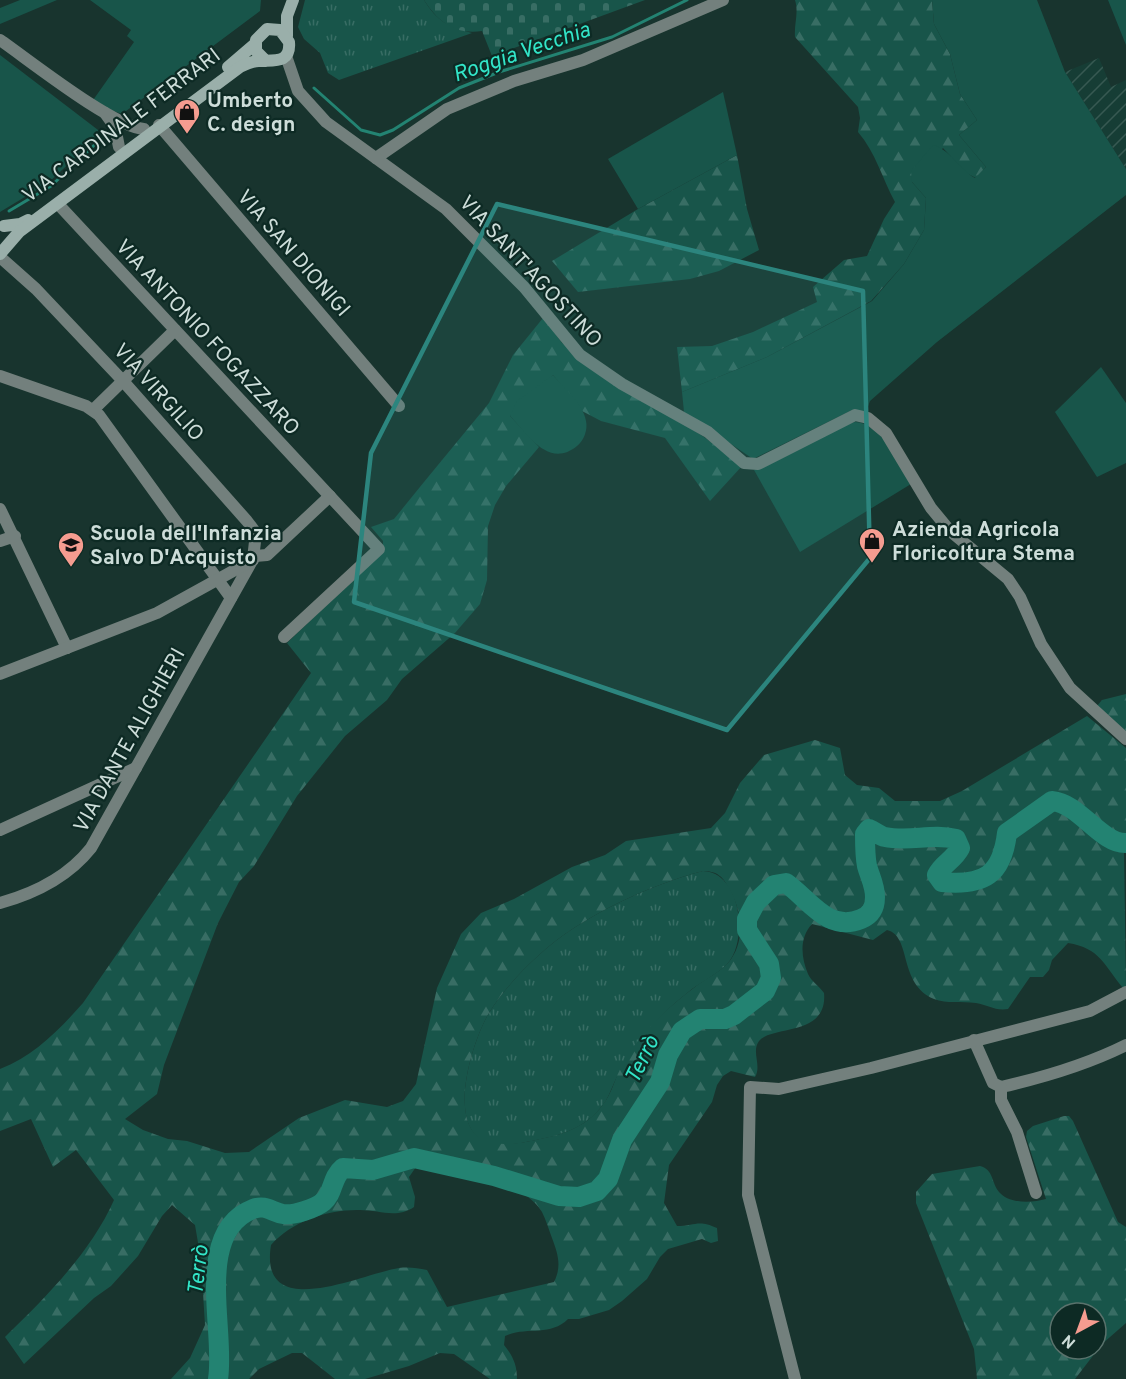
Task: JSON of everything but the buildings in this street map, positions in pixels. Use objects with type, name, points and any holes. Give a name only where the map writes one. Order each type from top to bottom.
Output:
[{"type":"main road","points":[[288,0],[282,12],[258,36],[256,43],[258,54],[269,62],[286,56],[290,47],[287,36],[287,16],[293,0]]},
{"type":"main road","points":[[267,29],[276,29],[287,36]]},
{"type":"main road","name":"VIA CARDINALE FERRARI","points":[[2,225],[26,221],[119,147],[232,64],[256,43]]},
{"type":"main road","name":"VIA CARDINALE FERRARI","points":[[4,251],[19,232],[159,125],[240,67],[256,61],[269,62]]},
{"type":"main road","points":[[2,225],[9,234],[4,251]]},
{"type":"street","points":[[376,158],[447,109],[514,81],[583,60],[723,0]]},
{"type":"street","points":[[0,40],[104,112],[132,127],[144,129]]},
{"type":"street","points":[[286,56],[293,82]]},
{"type":"street","points":[[269,62],[293,82]]},
{"type":"street","name":"VIA SANT'AGOSTINO","points":[[293,82],[308,104],[326,122],[439,202],[524,287],[580,355],[622,384],[708,432],[744,463],[758,464],[855,415],[868,418],[886,433],[931,508],[950,531],[1008,579],[1020,597],[1041,644],[1070,688],[1126,739]]},
{"type":"street","points":[[104,112],[115,127],[119,147]]},
{"type":"street","name":"VIA SAN DIONIGI","points":[[159,125],[399,406]]},
{"type":"street","name":"VIA ANTONIO FOGAZZARO","points":[[58,204],[379,549],[284,637]]},
{"type":"street","name":"VIA VIRGILIO","points":[[4,251],[12,265],[123,381],[256,533],[254,558]]},
{"type":"street","points":[[93,410],[175,330]]},
{"type":"street","points":[[0,376],[93,410],[231,597]]},
{"type":"street","points":[[0,674],[157,613],[254,558],[267,555],[330,496]]},
{"type":"street","points":[[0,509],[67,648]]},
{"type":"street","points":[[0,541],[15,536]]},
{"type":"street","name":"VIA DANTE ALIGHIERI","points":[[0,903],[46,886],[80,862],[91,848],[254,558]]},
{"type":"street","points":[[0,830],[136,768]]},
{"type":"street","points":[[795,1379],[748,1195],[750,1087],[779,1089],[1090,1011],[1126,992]]},
{"type":"street","points":[[974,1040],[993,1083],[1001,1087],[1060,1073],[1098,1059],[1126,1045]]},
{"type":"street","points":[[1001,1087],[1001,1100],[1017,1132],[1036,1193]]},
{"type":"highlighted area","points":[[497,204],[863,291],[870,558],[727,730],[354,602],[371,453]]},
{"type":"shaded area","points":[[1099,58],[1111,87],[1126,80],[1126,169],[1065,72]]},
{"type":"green space","points":[[20,0],[57,0],[0,24],[0,8]]},
{"type":"green space","points":[[90,0],[261,0],[260,11],[122,114],[91,103],[134,42],[127,36],[131,30]]},
{"type":"green space","points":[[305,0],[424,0],[444,22],[472,33],[339,80],[328,73],[320,53],[304,39],[298,27]]},
{"type":"green space","points":[[424,0],[645,0],[492,56],[482,31],[455,29],[441,21]]},
{"type":"green space","points":[[795,0],[932,0],[934,24],[950,54],[960,94],[977,120],[959,135],[986,167],[976,178],[966,173],[943,148],[912,182],[926,198],[924,230],[904,264],[871,301],[767,357],[682,392],[677,347],[712,346],[753,332],[817,302],[813,287],[844,260],[867,256],[884,219],[895,202],[874,157],[858,132],[860,118],[858,107],[795,37],[797,9]]},
{"type":"green space","points":[[932,0],[1037,0],[1065,72],[1126,169],[1126,195],[937,342],[870,401],[866,412],[852,410],[753,459],[684,412],[682,392],[767,357],[872,301],[904,264],[924,230],[926,198],[912,182],[911,171],[933,145],[945,151],[975,178],[986,167],[959,135],[977,120],[960,94],[950,54],[934,24]]},
{"type":"green space","points":[[1108,0],[1126,0],[1126,45]]},
{"type":"green space","points":[[0,55],[102,133],[48,183],[0,212]]},
{"type":"green space","points":[[723,92],[737,155],[638,209],[608,159]]},
{"type":"green space","points":[[737,155],[747,209],[759,250],[719,271],[690,279],[578,292],[552,261],[638,209]]},
{"type":"green space","points":[[543,318],[562,343],[704,437],[742,466],[710,501],[665,438],[601,421],[582,411],[553,375],[510,416],[539,447],[506,486],[495,505],[488,526],[487,580],[480,604],[455,633],[402,679],[387,700],[345,736],[297,796],[254,866],[239,882],[218,923],[164,1065],[157,1094],[125,1119],[143,1130],[168,1139],[187,1141],[225,1153],[249,1152],[299,1118],[345,1100],[387,1107],[403,1101],[416,1084],[437,988],[461,934],[481,913],[514,899],[572,867],[605,855],[626,841],[711,828],[725,813],[740,783],[764,755],[815,740],[840,748],[845,775],[857,785],[879,788],[895,801],[940,801],[962,791],[1087,716],[1126,748],[1126,848],[1124,851],[1126,986],[1123,988],[1094,953],[1079,945],[1068,943],[1052,960],[1049,970],[1043,977],[1030,977],[1008,1009],[995,1009],[976,1003],[939,1001],[923,992],[915,983],[900,941],[895,934],[887,930],[873,940],[812,924],[805,935],[802,948],[809,977],[824,993],[823,1007],[817,1017],[809,1023],[766,1036],[759,1041],[756,1050],[757,1072],[755,1077],[731,1071],[723,1076],[717,1085],[712,1102],[669,1165],[664,1203],[677,1226],[701,1223],[711,1225],[717,1228],[718,1241],[711,1243],[702,1239],[668,1249],[660,1257],[647,1279],[609,1310],[579,1319],[568,1319],[546,1330],[513,1333],[505,1336],[504,1345],[514,1361],[517,1379],[490,1379],[454,1354],[440,1353],[409,1366],[365,1379],[335,1379],[302,1353],[292,1353],[259,1369],[249,1379],[171,1379],[190,1358],[205,1325],[201,1260],[195,1225],[172,1205],[162,1216],[138,1256],[111,1286],[94,1298],[24,1364],[5,1337],[51,1290],[80,1256],[114,1200],[76,1150],[53,1167],[31,1119],[0,1131],[0,1069],[35,1050],[83,1003],[311,673],[287,643],[383,551],[383,541],[371,527],[394,519],[489,403],[513,355]],"holes":[[[703,871],[713,872],[722,878],[737,908],[740,936],[738,946],[728,963],[682,997],[646,1030],[627,1056],[602,1105],[596,1113],[579,1126],[560,1134],[518,1143],[501,1144],[486,1141],[474,1132],[467,1118],[465,1101],[470,1061],[489,1013],[512,982],[556,941],[595,915],[660,885]],[[416,1167],[485,1179],[519,1192],[532,1201],[542,1212],[556,1249],[558,1265],[554,1282],[447,1307],[427,1270],[399,1268],[317,1288],[297,1289],[281,1283],[271,1269],[271,1245],[289,1229],[324,1214],[348,1210],[394,1213],[407,1211],[414,1207],[415,1197],[409,1177]]]},
{"type":"green space","points":[[1101,367],[1126,403],[1126,463],[1097,477],[1055,412]]},
{"type":"green space","points":[[553,375],[577,403],[586,424],[582,441],[567,452],[557,454],[540,447],[510,416],[517,401]]},
{"type":"green space","points":[[855,422],[874,429],[882,437],[911,484],[800,552],[754,470],[842,426]]},
{"type":"green space","points":[[1126,694],[1126,732],[1097,706],[1102,700]]},
{"type":"green space","points":[[703,871],[716,874],[725,882],[733,894],[737,908],[738,938],[728,963],[716,974],[692,989],[644,1034],[626,1060],[600,1109],[584,1123],[555,1136],[515,1144],[493,1144],[474,1133],[467,1119],[465,1101],[470,1061],[489,1013],[512,982],[556,941],[595,915],[660,885]]},
{"type":"green space","points":[[1064,1116],[1069,1116],[1073,1121],[1118,1222],[1126,1227],[1126,1323],[1108,1339],[1108,1301],[1048,1301],[1048,1361],[1089,1361],[1075,1379],[977,1379],[974,1349],[916,1203],[916,1192],[932,1174],[980,1166],[988,1170],[996,1188],[1009,1199],[1028,1202],[1046,1199],[1026,1137],[1027,1131],[1033,1126]]},
{"type":"waterway","name":"Roggia Vecchia","points":[[314,88],[361,130],[380,135],[393,130],[459,88],[499,72],[612,37],[687,0]]},
{"type":"waterway","name":"Roggia Vecchia","points":[[9,211],[51,186],[105,135]]},
{"type":"waterway","name":"Terrò","points":[[218,1379],[216,1285],[218,1261],[223,1239],[235,1221],[253,1209],[265,1208],[287,1214],[304,1211],[327,1198],[336,1176],[343,1168],[373,1170],[414,1158],[494,1176],[559,1196],[579,1197],[597,1191],[608,1179],[622,1140],[660,1082],[668,1055],[682,1031],[700,1019],[725,1019],[734,1015],[765,991],[771,978],[769,964],[747,930],[747,919],[756,902],[774,885],[786,883],[820,912],[839,922],[861,919],[870,913],[875,901],[865,854],[865,834],[869,829],[883,836],[894,838],[947,837],[956,839],[960,848],[937,875],[942,882],[969,882],[988,875],[995,868],[1001,859],[1007,833],[1052,801],[1062,803],[1081,815],[1108,837],[1117,842],[1126,843]]},
{"type":"place","name":"Umberto C. design","points":[[187,135]]},
{"type":"place","name":"Azienda Agricola Floricoltura Stema","points":[[872,564]]},
{"type":"place","name":"Scuola dell'Infanzia Salvo D'Acquisto","points":[[71,568]]}]
